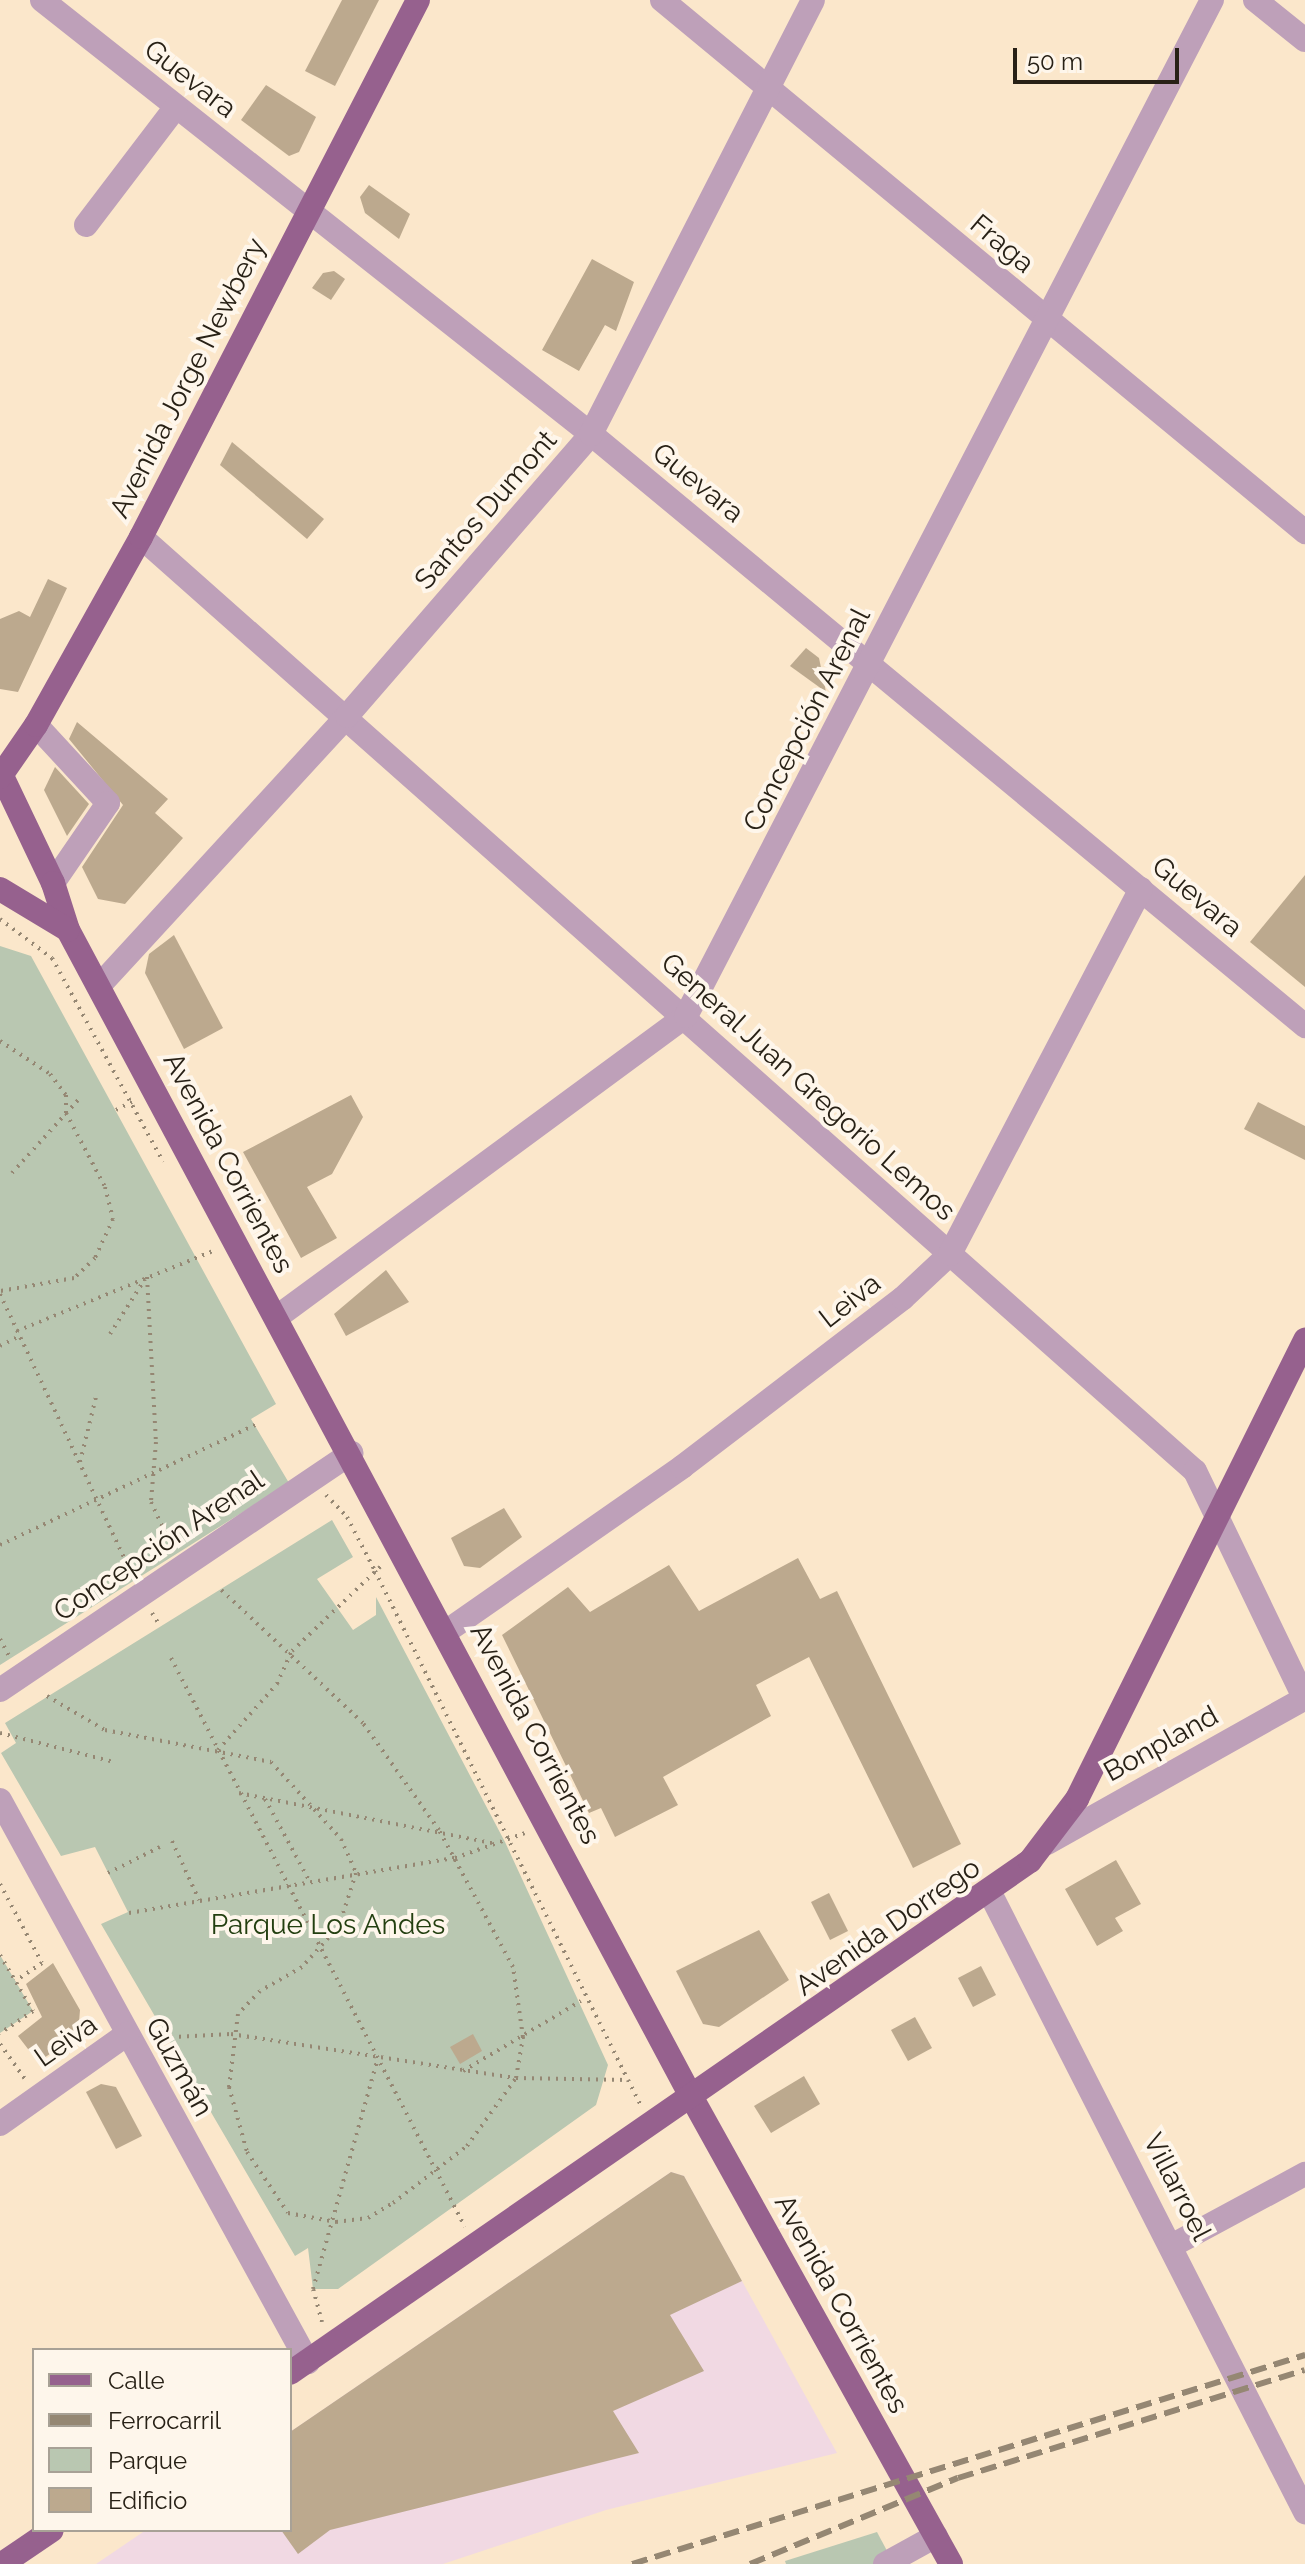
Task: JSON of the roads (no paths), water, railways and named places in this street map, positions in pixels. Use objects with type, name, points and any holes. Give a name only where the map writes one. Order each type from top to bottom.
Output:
[{"type":"main road","name":"Avenida Jorge Newbery","points":[[0,775],[36,725],[141,537],[418,0]]},
{"type":"main road","name":"Avenida Corrientes","points":[[0,775],[53,883],[68,930],[447,1631],[692,2098],[951,2564]]},
{"type":"main road","name":"Avenida Corrientes","points":[[0,889],[68,930]]},
{"type":"main road","name":"Avenida Dorrego","points":[[299,2367],[990,1893],[1047,1843],[1077,1799],[1305,1340]]},
{"type":"main road","points":[[2,2564],[46,2534]]},
{"type":"street","name":"Guevara","points":[[42,0],[309,208],[591,434],[871,662],[1305,1026]]},
{"type":"street","name":"Fraga","points":[[662,0],[1305,532]]},
{"type":"street","name":"Santos Dumont","points":[[99,986],[347,716],[591,434],[813,0]]},
{"type":"street","name":"Concepción Arenal","points":[[277,1317],[686,1016],[871,662],[1043,317],[1212,0]]},
{"type":"street","points":[[1255,0],[1305,40]]},
{"type":"street","points":[[86,225],[176,107]]},
{"type":"street","name":"General Juan Gregorio Lemos","points":[[141,537],[686,1016],[1195,1471],[1218,1511],[1305,1699]]},
{"type":"street","points":[[36,725],[108,803],[53,883]]},
{"type":"street","name":"Leiva","points":[[447,1631],[682,1467],[903,1298],[950,1254],[1141,889]]},
{"type":"street","name":"Concepción Arenal","points":[[0,1690],[351,1453]]},
{"type":"street","name":"Bonpland","points":[[1047,1843],[1305,1699]]},
{"type":"street","name":"Guzmán","points":[[0,1800],[127,2034],[289,2348]]},
{"type":"street","name":"Villarroel","points":[[990,1893],[1173,2245],[1305,2512]]},
{"type":"street","name":"Leiva","points":[[0,2124],[127,2034]]},
{"type":"street","points":[[1173,2245],[1305,2174]]},
{"type":"street","points":[[0,2552],[46,2534]]},
{"type":"street","points":[[27,2564],[46,2534]]},
{"type":"street","points":[[885,2564],[936,2536]]},
{"type":"railway","points":[[632,2564],[1305,2355]]},
{"type":"railway","points":[[750,2564],[958,2478],[1305,2370]]},
{"type":"park label","name":"Parque Los Andes","points":[[328,1925]]}]
